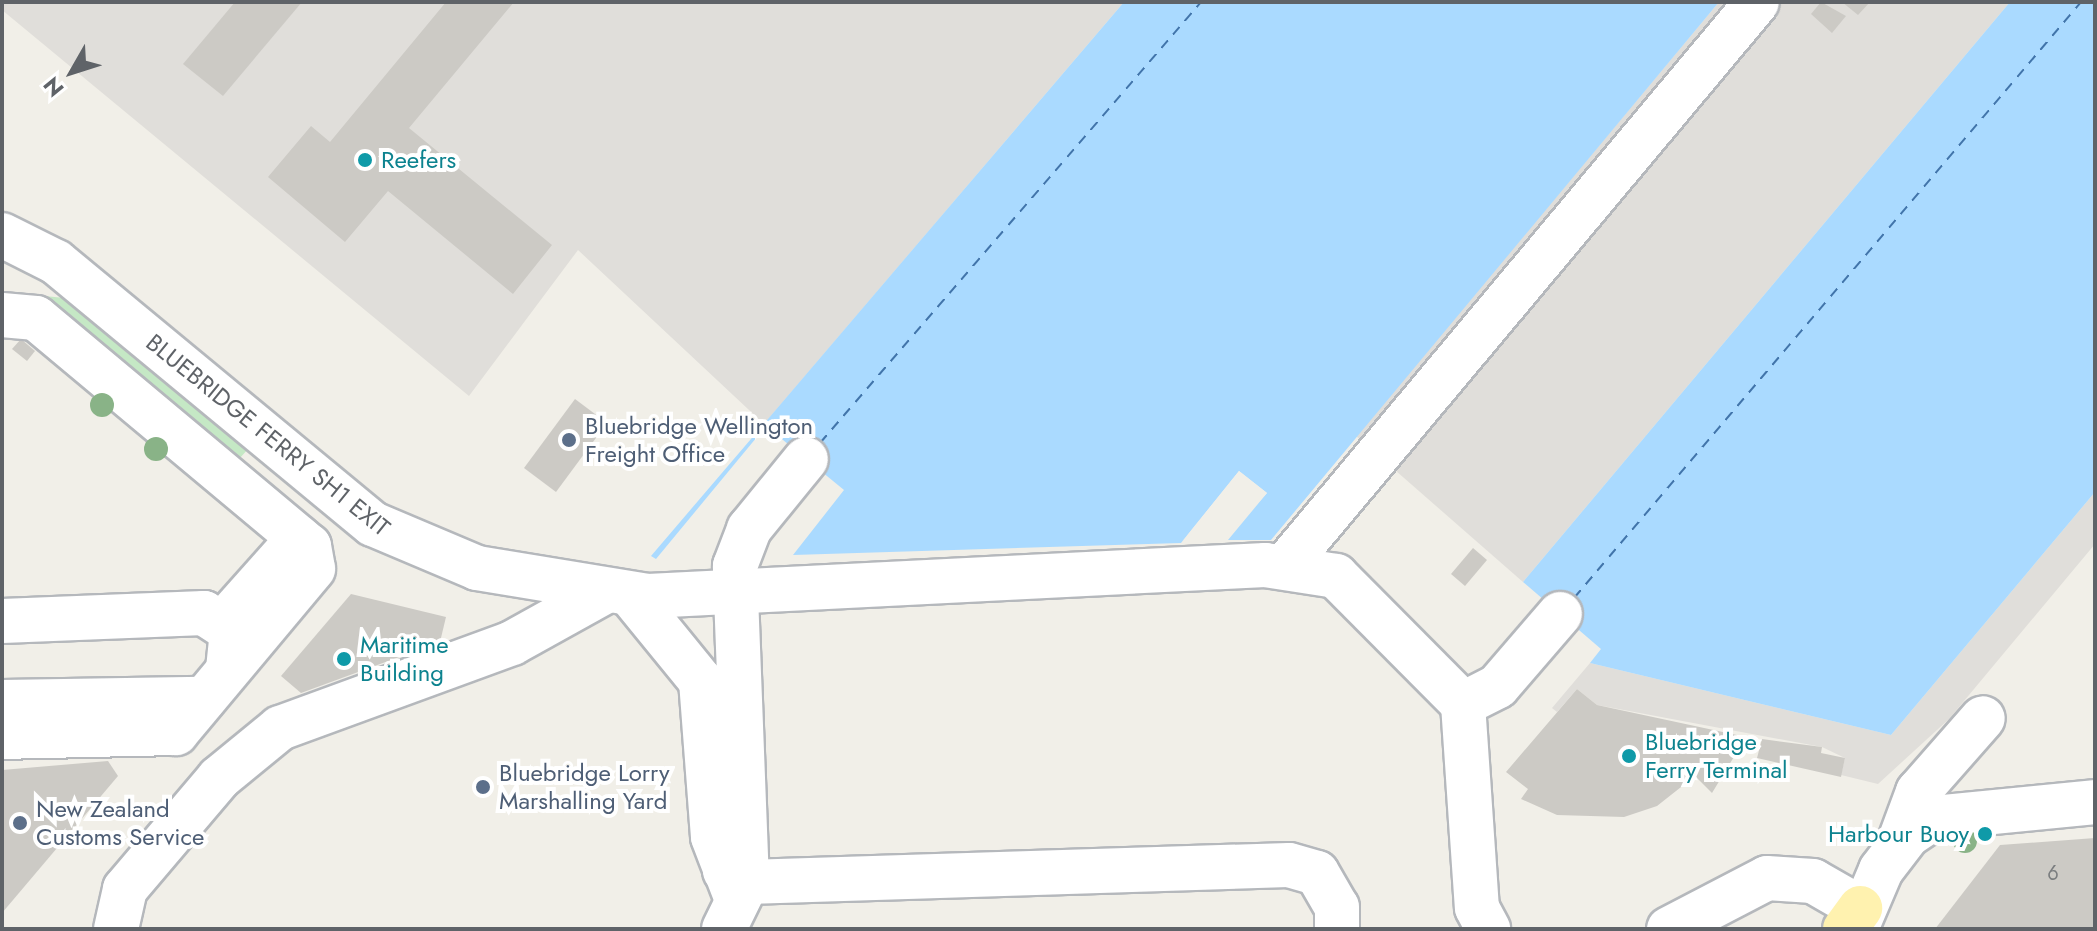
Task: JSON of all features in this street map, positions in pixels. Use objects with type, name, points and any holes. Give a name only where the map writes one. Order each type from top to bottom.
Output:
[{"type":"street","points":[[1285,566],[1757,2]]},
{"type":"street","name":"BLUEBRIDGE FERRY SH1 EXIT","points":[[2,235],[56,262],[398,540],[477,568],[618,592],[685,595],[736,586],[1285,566],[1324,571],[1348,584],[1463,704]]},
{"type":"street","points":[[2,315],[36,318],[306,553]]},
{"type":"street","points":[[734,897],[738,547],[806,459]]},
{"type":"street","points":[[225,621],[306,553]]},
{"type":"street","points":[[2,737],[176,733],[216,684],[306,553]]},
{"type":"street","points":[[116,929],[125,889],[219,778],[280,728],[512,643],[618,592],[701,681],[713,837],[734,897]]},
{"type":"street","points":[[2,621],[188,612],[225,621]]},
{"type":"street","points":[[1488,929],[1477,908],[1463,704],[1498,686],[1560,614]]},
{"type":"street","points":[[216,684],[234,645],[225,621]]},
{"type":"street","points":[[2,702],[216,684]]},
{"type":"street","points":[[1669,929],[1767,878],[1813,881],[1854,922],[1896,852],[1918,792],[1983,718]]},
{"type":"street","points":[[1896,852],[1933,818],[2095,802]]},
{"type":"street","points":[[734,897],[1289,865],[1317,873],[1337,907],[1337,929]]},
{"type":"shaded area","points":[[2,2],[1124,2],[764,424],[578,250],[469,396],[2,10]]},
{"type":"shaded area","points":[[1719,2],[2010,2],[1523,582],[1356,436]]},
{"type":"shaded area","points":[[2095,492],[2095,544],[1949,719],[1878,784],[1841,775],[1845,758],[1822,747],[1597,705],[1577,689],[1557,712],[1552,708],[1590,663],[1891,735]]},
{"type":"green space","points":[[2,292],[65,298],[249,448],[239,459],[58,306],[2,304]]},
{"type":"water","points":[[1124,2],[1719,2],[1271,540],[1228,540],[1267,493],[1239,471],[1181,543],[793,555],[844,490],[766,426],[656,559],[651,556]]},
{"type":"water","points":[[2010,2],[2095,2],[2095,492],[1891,735],[1590,663],[1601,649],[1523,582]]},
{"type":"pier","points":[[1239,471],[1267,493],[1224,540],[1261,494],[1240,477],[1181,543]]},
{"type":"building","points":[[235,2],[302,2],[223,96],[183,64]]},
{"type":"building","name":"Reefers","points":[[446,2],[514,2],[409,128],[552,245],[513,294],[388,191],[345,242],[268,177],[311,126],[330,142]]},
{"type":"building","points":[[1821,2],[1846,16],[1832,33],[1811,14]]},
{"type":"building","points":[[1842,2],[1870,2],[1858,15]]},
{"type":"building","points":[[21,339],[35,351],[27,361],[12,349]]},
{"type":"building","name":"Bluebridge Wellington Freight Office","points":[[575,399],[607,423],[556,492],[524,468]]},
{"type":"building","points":[[1473,548],[1487,560],[1465,586],[1451,574]]},
{"type":"building","name":"Maritime Building","points":[[351,594],[446,617],[440,642],[301,693],[281,676]]},
{"type":"building","name":"Bluebridge Ferry Terminal","points":[[1577,689],[1597,705],[1746,737],[1712,793],[1695,776],[1657,806],[1624,817],[1557,815],[1521,799],[1528,789],[1506,772]]},
{"type":"building","points":[[1762,739],[1822,747],[1821,753],[1845,758],[1841,777],[1757,758]]},
{"type":"building","points":[[108,761],[118,776],[2,913],[2,770]]},
{"type":"building","points":[[2095,838],[2095,929],[1935,929],[2000,845]]},
{"type":"ferry route","points":[[820,443],[1201,2]]},
{"type":"ferry route","points":[[1574,598],[2081,2]]},
{"type":"place","name":"Reefers","points":[[365,160]]},
{"type":"place","name":"Bluebridge Wellington Freight Office","points":[[569,440]]},
{"type":"place","name":"Maritime Building","points":[[344,659]]},
{"type":"place","name":"Bluebridge Ferry Terminal","points":[[1629,756]]},
{"type":"place","name":"Bluebridge Lorry Marshalling Yard","points":[[483,787]]},
{"type":"place","name":"New Zealand Customs Service","points":[[20,823]]},
{"type":"place","name":"Harbour Buoy","points":[[1985,834]]}]
